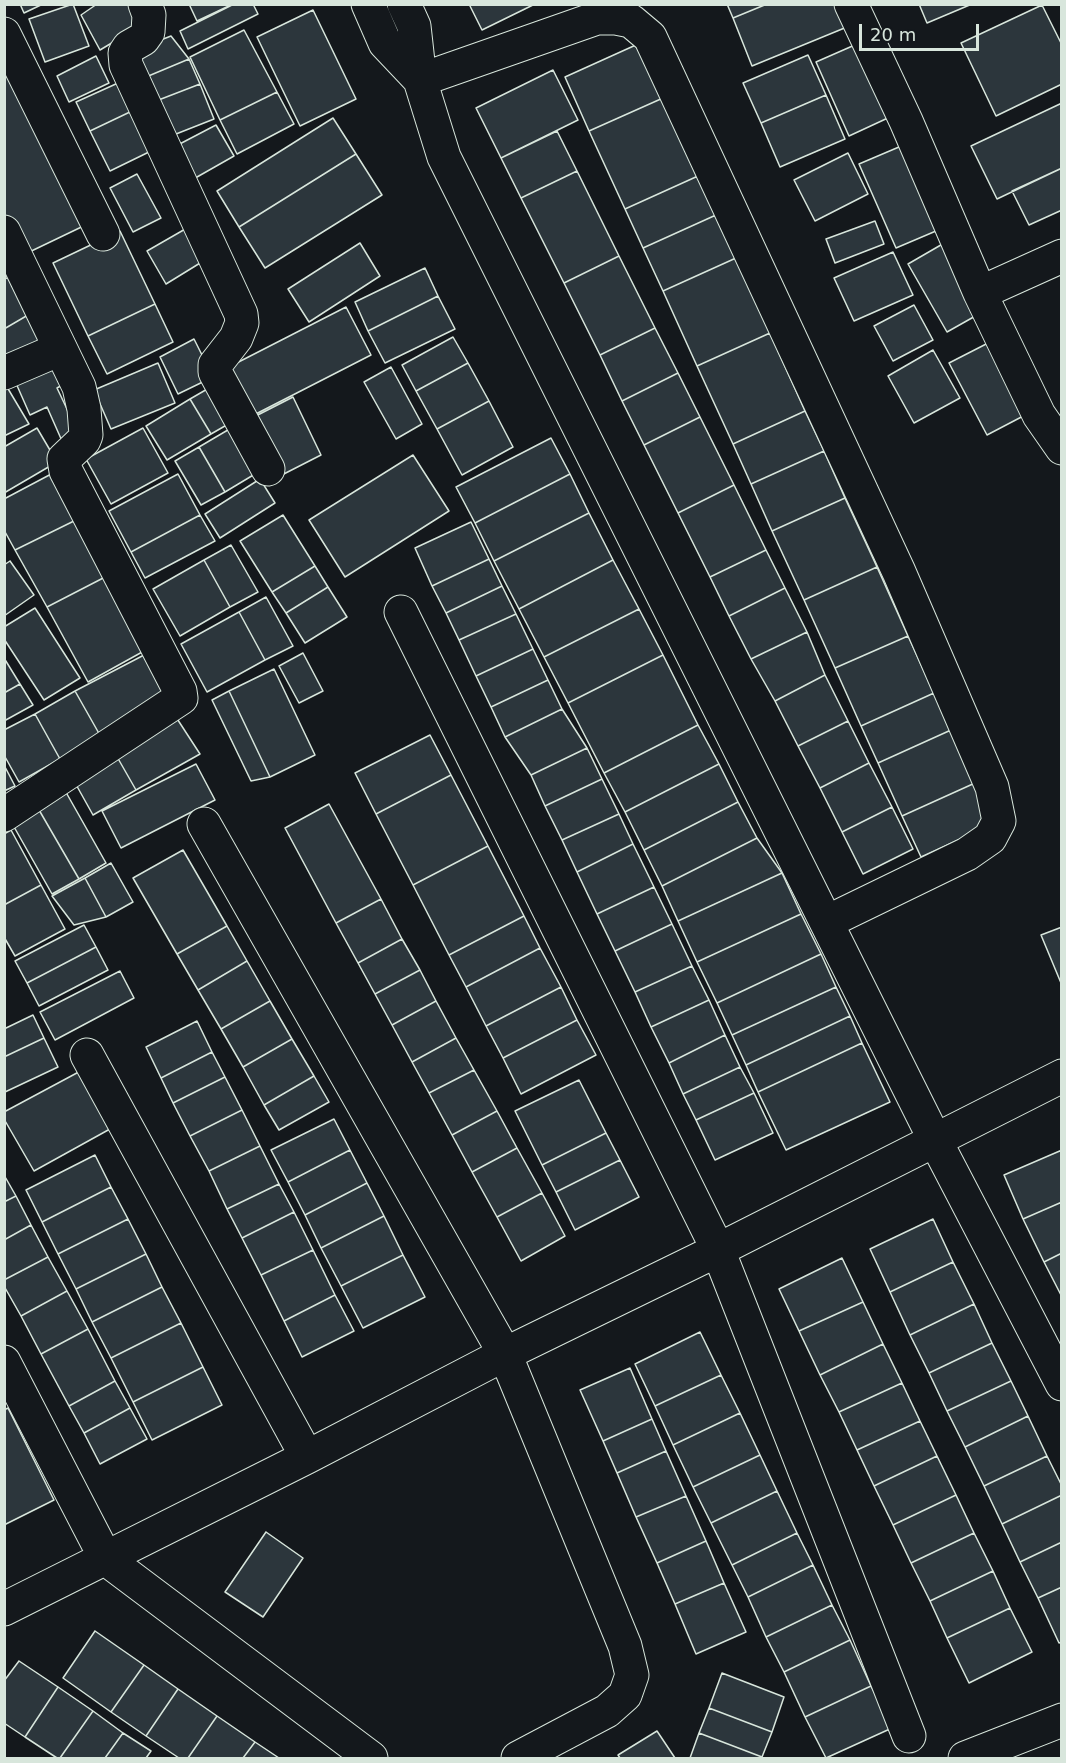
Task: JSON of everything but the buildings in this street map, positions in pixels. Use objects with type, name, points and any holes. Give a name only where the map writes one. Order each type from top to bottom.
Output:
[{"type":"street","points":[[145,4],[149,15],[148,32],[125,53],[126,65],[241,314],[242,323],[236,338],[215,364],[215,372],[268,468]]},
{"type":"street","points":[[368,4],[385,43],[420,80]]},
{"type":"street","points":[[404,4],[414,26],[420,80],[444,157],[935,1140],[1062,1384]]},
{"type":"street","points":[[851,4],[906,121],[980,293],[1050,413],[1062,448]]},
{"type":"street","points":[[420,80],[597,18],[632,21],[650,37],[899,572],[992,787],[999,821],[990,838],[967,854],[827,922]]},
{"type":"street","points":[[4,34],[103,234]]},
{"type":"street","points":[[4,232],[79,387],[86,428],[84,440],[67,454],[63,464],[180,691],[181,698],[4,815]]},
{"type":"street","points":[[980,293],[1062,256]]},
{"type":"street","points":[[4,373],[60,349]]},
{"type":"street","points":[[401,612],[717,1250],[909,1736]]},
{"type":"street","points":[[204,824],[505,1354],[625,1646],[632,1675],[625,1695],[607,1712],[519,1758]]},
{"type":"street","points":[[87,1055],[307,1457]]},
{"type":"street","points":[[4,1609],[307,1457],[505,1354],[1062,1076]]},
{"type":"street","points":[[4,1362],[106,1559],[371,1758]]},
{"type":"street","points":[[965,1758],[1062,1720]]}]
